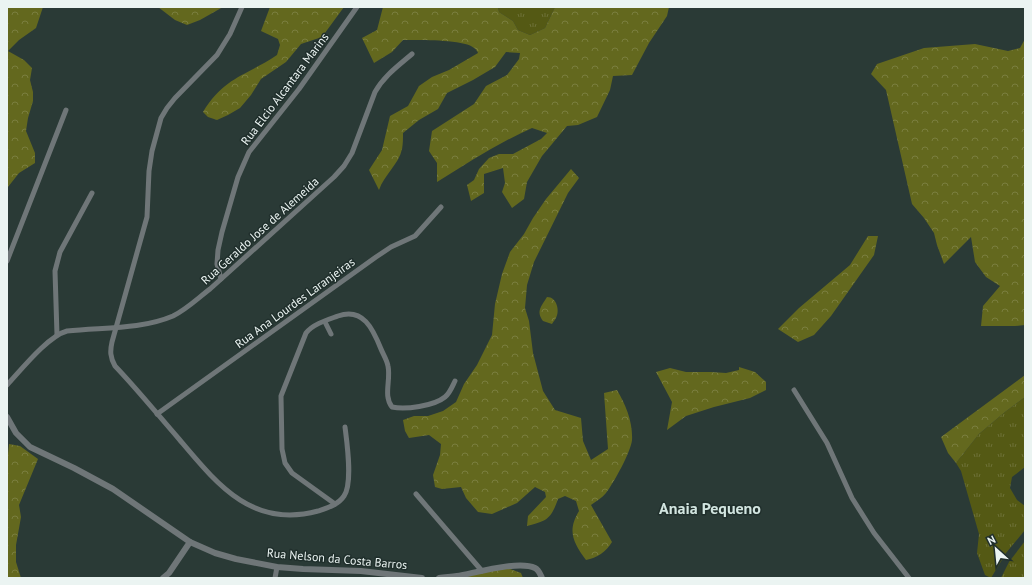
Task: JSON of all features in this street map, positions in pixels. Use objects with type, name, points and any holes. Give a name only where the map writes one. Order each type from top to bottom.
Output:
[{"type":"street","points":[[242,7],[230,34],[217,55],[175,98],[161,118],[152,151],[149,171],[147,217],[128,279],[111,348],[112,360],[115,366],[220,485],[242,502],[267,512],[279,514],[317,511],[335,504],[343,497],[347,490],[348,480],[348,458],[345,427]]},
{"type":"street","name":"Rua Elcio Alcantara Marins","points":[[222,279],[217,264],[218,250],[238,177],[249,152],[299,89],[357,7]]},
{"type":"street","name":"Rua Geraldo Jose de Alemeida","points":[[57,335],[67,330],[117,328],[151,322],[173,315],[190,305],[222,279],[334,177],[344,166],[352,153],[375,92],[380,83],[412,54]]},
{"type":"street","points":[[7,261],[66,110]]},
{"type":"street","points":[[7,385],[57,335],[55,271],[57,261],[60,252],[92,193]]},
{"type":"street","name":"Rua Ana Lourdes Laranjeiras","points":[[157,414],[376,257],[392,247],[415,236],[441,207]]},
{"type":"street","points":[[335,504],[292,474],[283,456],[281,440],[281,396],[306,333],[310,328],[346,314],[355,314],[362,318],[371,328],[388,365],[390,381],[387,396],[392,408],[410,408],[439,401],[449,393],[455,381]]},
{"type":"street","points":[[325,322],[331,334]]},
{"type":"street","points":[[794,390],[828,443],[856,504],[874,533],[909,578]]},
{"type":"street","name":"Rua Nelson da Costa Barros","points":[[7,417],[16,433],[30,447],[113,489],[190,542],[215,553],[236,559],[276,566],[303,569],[361,571],[422,578]]},
{"type":"street","points":[[416,494],[482,571]]},
{"type":"street","points":[[163,578],[172,568],[190,542]]},
{"type":"street","points":[[275,578],[276,566]]},
{"type":"street","points":[[439,578],[508,566],[535,568],[541,575]]},
{"type":"green space","points":[[7,7],[43,7],[36,28],[19,40],[8,51],[24,60],[32,68],[30,80],[33,92],[33,101],[26,131],[35,153],[35,163],[19,173],[8,187],[7,205]]},
{"type":"green space","points":[[158,7],[223,7],[200,20],[187,25],[175,20]]},
{"type":"green space","points":[[270,7],[344,7],[322,37],[301,44],[286,62],[261,79],[251,95],[240,108],[217,120],[208,117],[203,112],[219,91],[236,78],[277,55],[280,45],[278,39],[261,31]]},
{"type":"green space","points":[[383,7],[498,7],[499,12],[513,21],[518,30],[530,35],[545,28],[555,7],[669,7],[667,16],[649,43],[632,75],[613,76],[610,90],[597,117],[578,125],[567,126],[542,156],[527,182],[524,199],[512,208],[502,192],[505,183],[503,168],[484,174],[484,193],[471,201],[467,185],[474,180],[479,169],[489,158],[499,154],[513,154],[541,139],[547,133],[532,128],[495,147],[437,182],[437,163],[429,151],[432,131],[474,104],[486,86],[507,75],[519,59],[520,53],[506,52],[495,67],[447,93],[438,109],[419,120],[403,133],[403,145],[398,160],[384,179],[379,190],[369,170],[382,150],[390,116],[408,106],[419,86],[432,77],[449,70],[478,53],[469,45],[461,43],[403,40],[392,52],[374,63],[362,38],[377,30]]},
{"type":"green space","points":[[498,7],[555,7],[545,28],[530,35],[518,30],[513,21],[499,12]]},
{"type":"green space","points":[[1025,39],[1025,325],[981,326],[983,306],[1000,286],[986,277],[975,262],[971,237],[944,264],[934,233],[912,204],[886,90],[871,74],[877,64],[924,48],[975,44],[1008,51],[1020,48]]},
{"type":"green space","points":[[571,169],[579,178],[568,193],[534,262],[527,285],[525,308],[529,321],[533,353],[543,391],[555,410],[581,418],[583,441],[591,460],[608,449],[604,393],[617,390],[626,408],[630,421],[632,440],[625,460],[606,493],[591,505],[612,542],[601,554],[586,560],[578,548],[573,536],[573,525],[579,511],[576,501],[565,496],[558,499],[553,511],[544,521],[527,526],[528,516],[546,497],[545,492],[535,487],[517,503],[492,514],[478,512],[466,498],[461,487],[442,489],[435,487],[433,475],[440,455],[441,444],[429,435],[409,438],[405,431],[403,420],[414,416],[428,416],[443,411],[456,402],[464,384],[477,365],[492,335],[495,304],[502,274],[510,252],[524,234],[546,199]]},
{"type":"green space","points":[[868,236],[878,236],[874,255],[831,316],[814,335],[798,342],[778,329],[799,308],[850,265]]},
{"type":"green space","points":[[547,297],[553,299],[558,308],[556,319],[552,324],[543,321],[540,314],[541,306]]},
{"type":"green space","points":[[739,367],[755,372],[766,382],[766,390],[750,398],[686,416],[667,430],[672,402],[656,372],[670,368],[686,372],[726,373],[739,370]]},
{"type":"green space","points":[[1025,375],[1025,397],[979,434],[956,463],[948,453],[941,437]]},
{"type":"green space","points":[[1025,397],[1025,467],[1012,477],[1010,488],[1017,500],[1025,506],[1025,530],[1006,553],[991,578],[985,575],[977,553],[979,534],[961,471],[956,463],[979,434]]},
{"type":"green space","points":[[9,444],[20,446],[38,459],[19,505],[21,517],[16,545],[16,562],[21,578],[7,578],[7,464]]},
{"type":"green space","points":[[1025,541],[1025,578],[1001,578],[1009,562]]},
{"type":"green space","points":[[507,568],[521,573],[523,578],[445,578]]},
{"type":"district","name":"Anaia Pequeno","points":[[710,508]]}]
